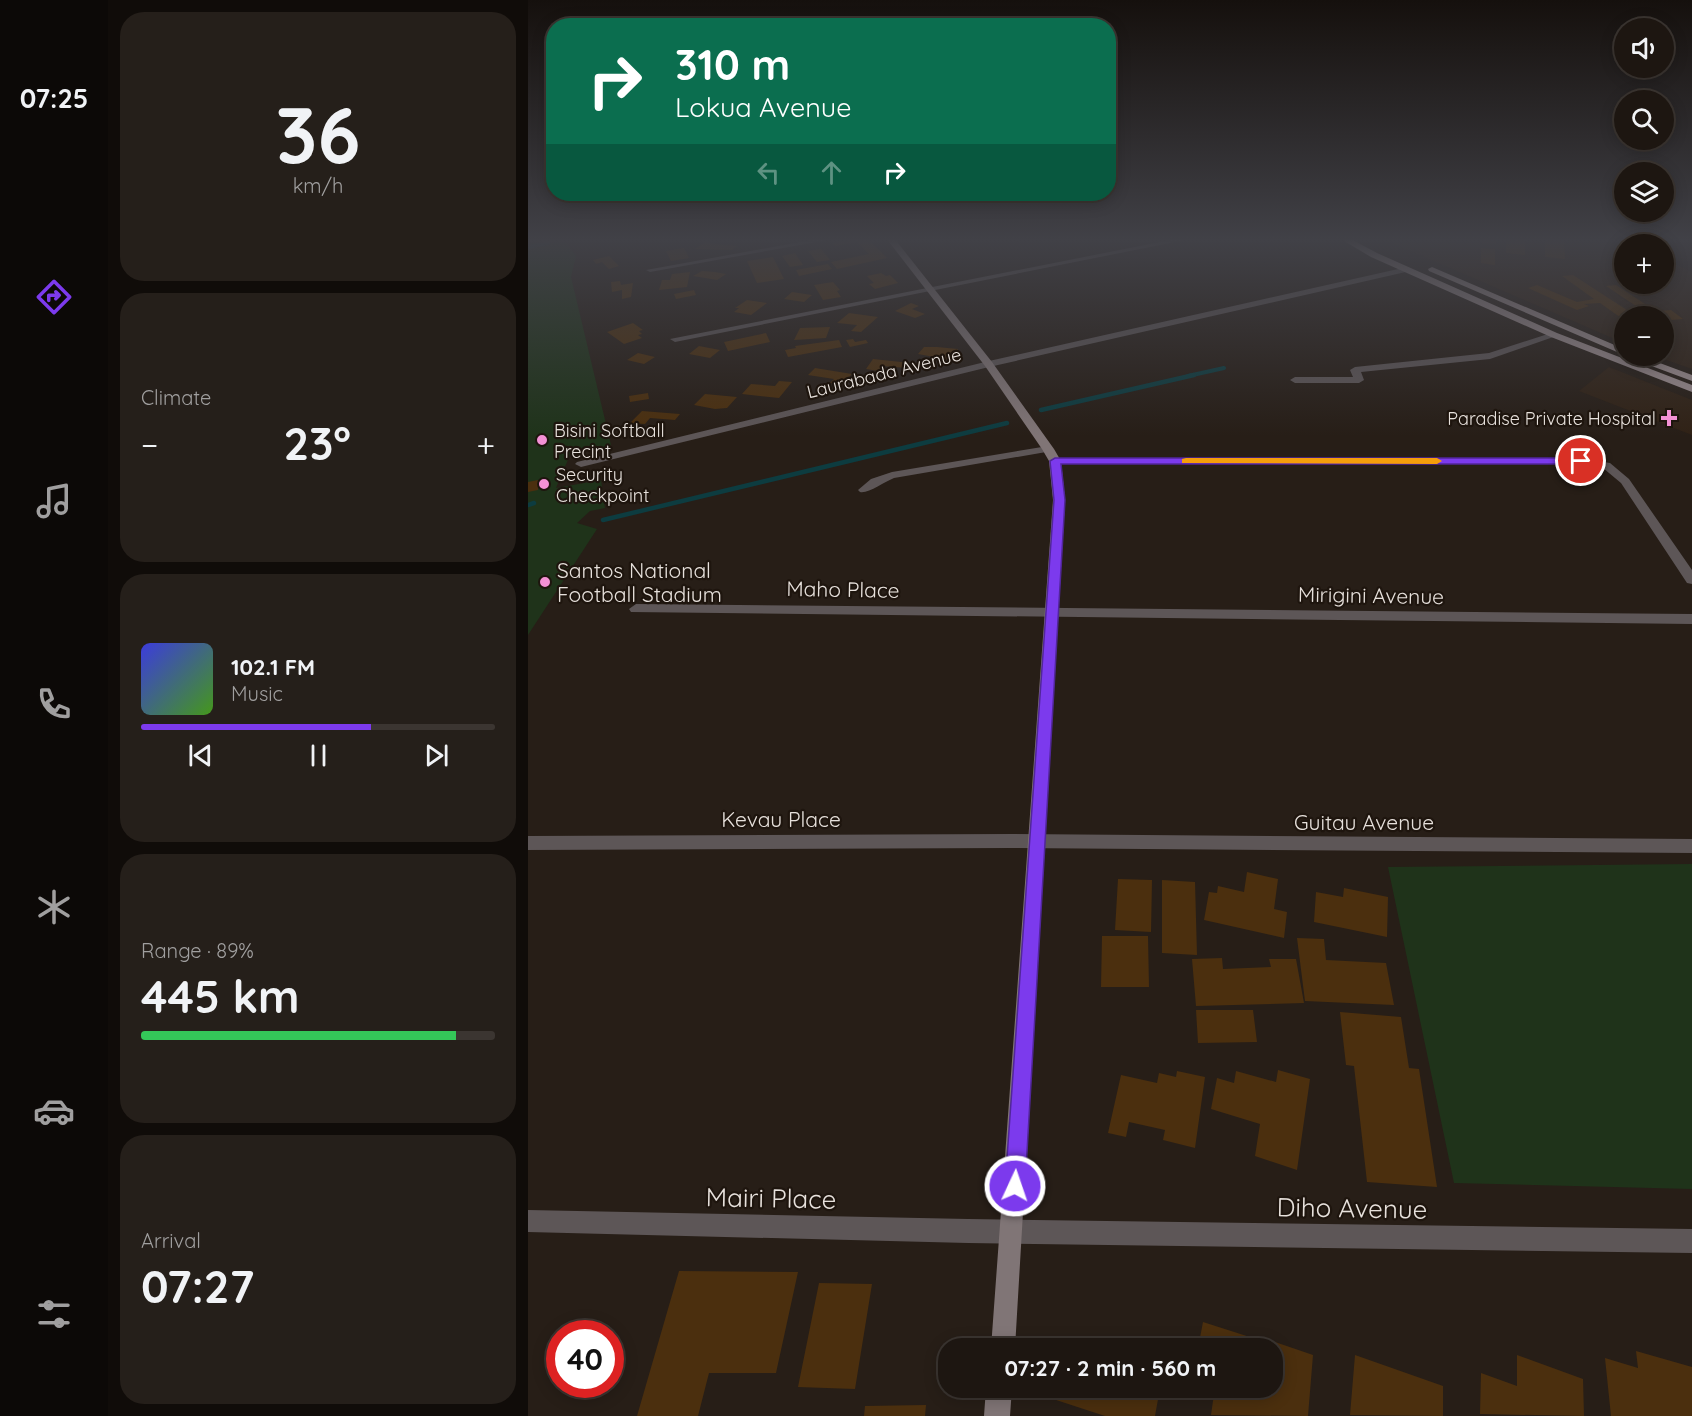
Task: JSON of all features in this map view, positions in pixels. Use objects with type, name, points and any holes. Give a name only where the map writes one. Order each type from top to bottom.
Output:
[{"type":"main road","points":[[1485,304],[1554,335],[1692,389]]},
{"type":"main road","points":[[1514,304],[1614,348]]},
{"type":"main road","points":[[1660,366],[1692,378]]},
{"type":"street","points":[[675,339],[852,304]]},
{"type":"street","points":[[941,304],[989,364],[1052,455],[1059,500],[1004,1338]]},
{"type":"street","name":"Laurabada Avenue","points":[[581,464],[989,364],[1253,304]]},
{"type":"street","points":[[1295,380],[1359,380],[1355,370],[1490,356],[1554,335]]},
{"type":"street","points":[[864,490],[875,481],[892,475],[1052,455],[1581,461],[1606,465],[1625,481],[1692,580]]},
{"type":"street","name":"Maho Place","points":[[636,609],[1050,612]]},
{"type":"street","name":"Mirigini Avenue","points":[[1050,612],[1692,619]]},
{"type":"street","name":"Kevau Place","points":[[528,843],[1035,842]]},
{"type":"street","name":"Guitau Avenue","points":[[1035,842],[1692,846]]},
{"type":"street","name":"Mairi Place","points":[[528,1221],[1012,1232]]},
{"type":"street","name":"Diho Avenue","points":[[1012,1232],[1692,1241]]},
{"type":"street","points":[[997,1416],[998,1398]]},
{"type":"shaded area","points":[[1534,304],[1692,304],[1692,369],[1674,363],[1674,306],[1614,306],[1614,339]]},
{"type":"shaded area","name":"Paradise Private Hospital","points":[[1609,367],[1692,400],[1692,435],[1579,391]]},
{"type":"green space","points":[[528,304],[577,304],[611,445],[570,455],[556,488],[601,480],[605,508],[590,511],[577,523],[597,529],[528,635]]},
{"type":"green space","points":[[1692,864],[1692,1189],[1454,1183],[1388,867]]},
{"type":"building","points":[[741,304],[766,304],[751,315],[734,312],[739,308],[735,308]]},
{"type":"building","points":[[914,304],[919,306],[912,309],[925,314],[915,318],[895,311]]},
{"type":"building","points":[[1564,304],[1584,304],[1589,306],[1577,310]]},
{"type":"building","points":[[1602,304],[1621,306],[1614,306],[1614,313]]},
{"type":"building","points":[[1633,304],[1645,304],[1648,306]]},
{"type":"building","points":[[1674,312],[1683,319],[1674,320]]},
{"type":"building","points":[[849,313],[878,317],[861,332],[851,331],[857,325],[837,323]]},
{"type":"building","points":[[633,323],[643,330],[639,331],[642,334],[638,335],[642,338],[624,344],[607,332]]},
{"type":"building","points":[[830,327],[826,338],[794,340],[800,328]]},
{"type":"building","points":[[766,333],[770,342],[728,351],[724,342]]},
{"type":"building","points":[[853,339],[855,342],[866,340],[868,343],[850,347],[846,340]]},
{"type":"building","points":[[839,340],[842,347],[788,357],[785,350],[796,348],[795,346]]},
{"type":"building","points":[[699,346],[720,350],[710,358],[689,354]]},
{"type":"building","points":[[924,347],[958,349],[950,360],[918,354]]},
{"type":"building","points":[[638,353],[655,357],[644,364],[627,360]]},
{"type":"building","points":[[873,359],[911,363],[907,368],[882,366],[878,371],[866,369]]},
{"type":"building","points":[[815,368],[852,374],[841,385],[830,383],[834,379],[808,375]]},
{"type":"building","points":[[779,381],[792,382],[779,398],[742,394],[751,384],[775,386]]},
{"type":"building","points":[[648,393],[649,399],[630,402],[629,396]]},
{"type":"building","points":[[705,394],[737,397],[727,408],[715,409],[694,405]]},
{"type":"building","points":[[642,411],[680,414],[675,420],[650,418],[645,424],[630,423]]},
{"type":"building","points":[[538,480],[538,490],[528,492],[528,482]]},
{"type":"building","points":[[1247,872],[1278,879],[1274,909],[1287,912],[1284,938],[1204,920],[1209,892],[1217,893],[1218,886],[1244,892]]},
{"type":"building","points":[[1118,879],[1152,880],[1151,932],[1115,930]]},
{"type":"building","points":[[1162,880],[1195,882],[1197,955],[1162,953]]},
{"type":"building","points":[[1344,888],[1388,897],[1387,937],[1314,922],[1316,892],[1343,897]]},
{"type":"building","points":[[1102,936],[1148,936],[1149,987],[1101,987]]},
{"type":"building","points":[[1297,938],[1324,939],[1326,960],[1386,963],[1394,1005],[1305,1001]]},
{"type":"building","points":[[1222,958],[1223,969],[1271,967],[1269,959],[1296,959],[1304,1003],[1196,1006],[1192,959]]},
{"type":"building","points":[[1196,1010],[1253,1010],[1257,1042],[1198,1043]]},
{"type":"building","points":[[1340,1012],[1401,1017],[1409,1068],[1419,1069],[1437,1187],[1367,1182],[1354,1066],[1346,1065]]},
{"type":"building","points":[[1278,1070],[1310,1079],[1297,1170],[1255,1156],[1260,1124],[1211,1109],[1217,1078],[1234,1083],[1236,1071],[1276,1082]]},
{"type":"building","points":[[1177,1071],[1205,1077],[1195,1148],[1163,1140],[1165,1130],[1129,1122],[1126,1137],[1108,1133],[1121,1075],[1157,1083],[1159,1073],[1176,1077]]},
{"type":"building","points":[[679,1271],[798,1272],[776,1373],[709,1373],[698,1416],[637,1416]]},
{"type":"building","points":[[819,1283],[872,1284],[855,1389],[798,1387]]},
{"type":"building","points":[[1203,1322],[1253,1338],[1200,1338]]},
{"type":"building","points":[[1283,1345],[1313,1355],[1308,1416],[1211,1415],[1213,1398],[1283,1398]]},
{"type":"building","points":[[1636,1351],[1692,1367],[1692,1416],[1611,1416],[1605,1358],[1638,1368]]},
{"type":"building","points":[[1355,1355],[1443,1386],[1443,1416],[1350,1415]]},
{"type":"building","points":[[1517,1355],[1583,1379],[1584,1416],[1480,1414],[1481,1373],[1517,1386]]},
{"type":"building","points":[[1158,1398],[1155,1416],[1105,1416],[1053,1399]]},
{"type":"building","points":[[926,1405],[925,1416],[864,1416],[865,1406]]},
{"type":"waterway","points":[[1188,376],[1224,368]]},
{"type":"waterway","points":[[1041,410],[1194,375]]},
{"type":"waterway","points":[[603,520],[1007,423]]},
{"type":"waterway","points":[[528,505],[534,503]]},
{"type":"slow traffic","points":[[1186,461],[1437,461]]},
{"type":"place","name":"Paradise Private Hospital","points":[[1669,418]]},
{"type":"place","name":"Bisini Softball Precint","points":[[542,440]]},
{"type":"place","name":"Security Checkpoint","points":[[544,484]]},
{"type":"place","name":"Santos National Football Stadium","points":[[545,582]]},
{"type":"route","points":[[1015,1186],[1035,842],[1059,500],[1055,461],[1581,461]]}]
